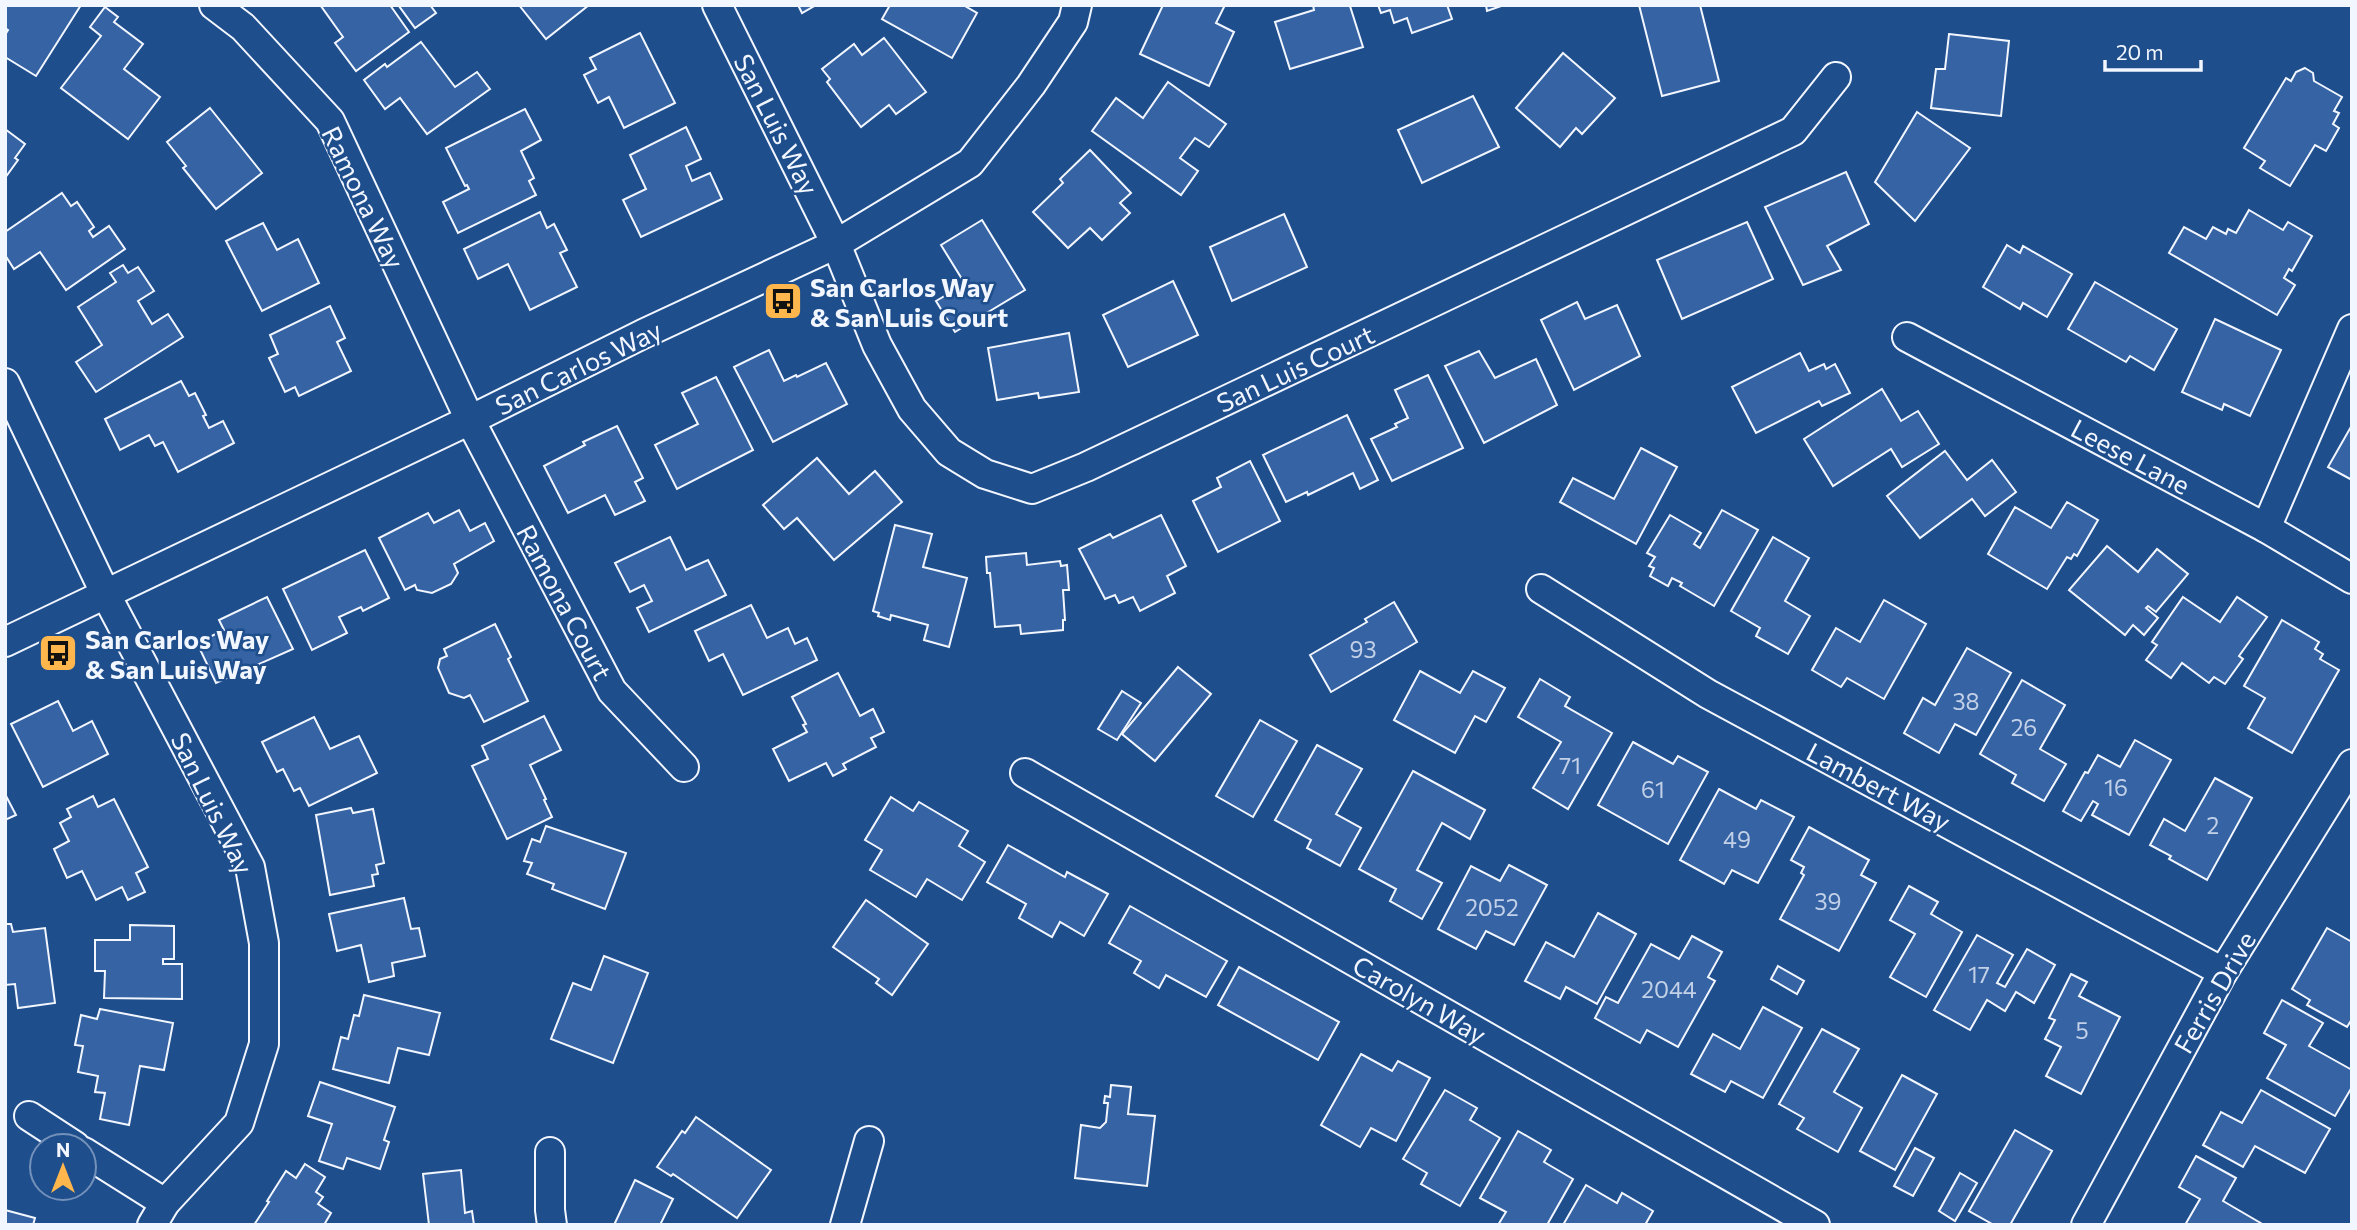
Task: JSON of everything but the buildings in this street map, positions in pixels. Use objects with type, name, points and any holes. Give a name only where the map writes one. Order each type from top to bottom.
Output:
[{"type":"street","name":"Ramona Way","points":[[214,5],[243,27],[330,121],[470,420]]},
{"type":"street","name":"San Luis Way","points":[[717,5],[836,244]]},
{"type":"street","name":"San Carlos Way","points":[[5,642],[470,420],[643,334],[836,244],[970,163],[1031,85],[1073,22],[1077,5]]},
{"type":"street","name":"San Luis Court","points":[[836,244],[877,345],[912,409],[948,452],[985,474],[1032,489],[1099,461],[1793,131],[1836,78]]},
{"type":"street","points":[[2266,528],[2352,329]]},
{"type":"street","name":"Leese Lane","points":[[1907,337],[2266,528],[2352,579]]},
{"type":"street","name":"San Luis Way","points":[[5,383],[105,593],[250,867],[264,943],[264,1044],[239,1123],[159,1214]]},
{"type":"street","name":"Ramona Court","points":[[470,420],[612,691],[684,766]]},
{"type":"street","name":"Lambert Way","points":[[1541,589],[1708,694],[2223,972]]},
{"type":"street","name":"Ferris Drive","points":[[2085,1225],[2223,972],[2352,764]]},
{"type":"street","name":"Carolyn Way","points":[[1025,774],[1815,1225]]},
{"type":"street","points":[[29,1116],[54,1132]]},
{"type":"street","points":[[845,1225],[869,1142]]},
{"type":"street","points":[[550,1152],[552,1225]]},
{"type":"street","points":[[98,1164],[159,1214]]},
{"type":"place","name":"San Carlos Way & San Luis Court","points":[[783,301]]},
{"type":"place","name":"San Carlos Way & San Luis Way","points":[[58,653]]}]
